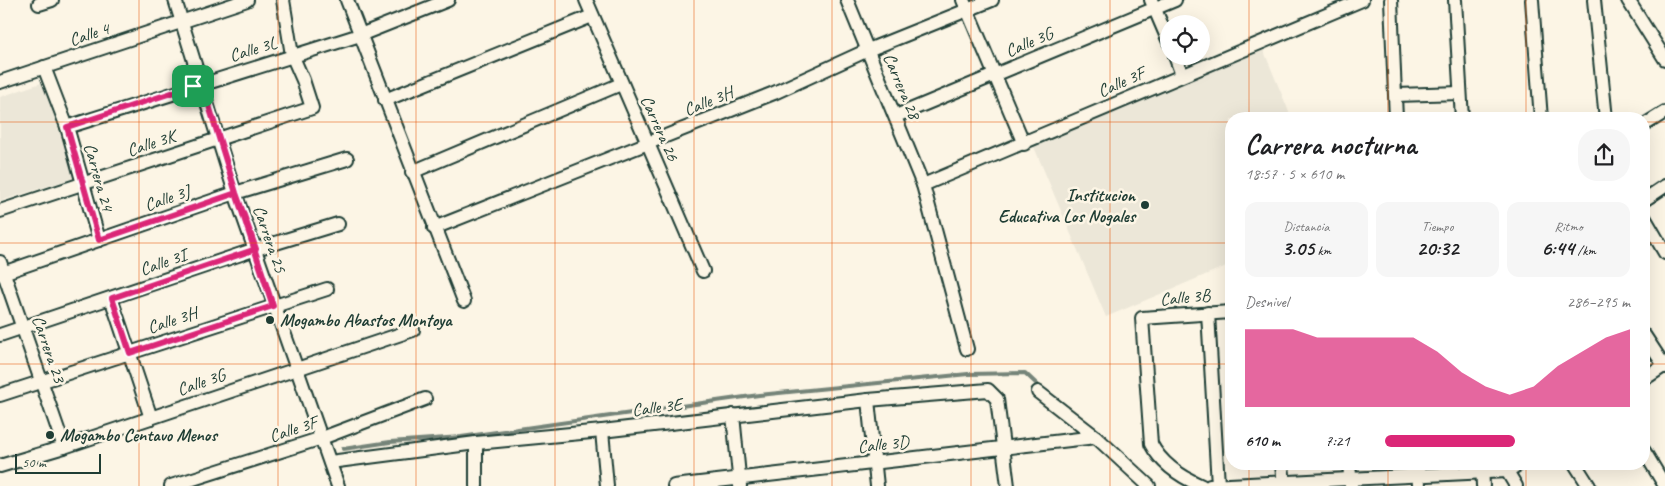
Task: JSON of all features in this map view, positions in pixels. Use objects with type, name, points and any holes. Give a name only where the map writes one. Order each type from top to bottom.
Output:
[{"type":"street","points":[[39,4],[52,0]]},
{"type":"street","name":"Carrera 25","points":[[176,0],[273,306],[338,486]]},
{"type":"street","name":"Calle 4","points":[[0,82],[247,0]]},
{"type":"street","points":[[283,0],[292,55]]},
{"type":"street","points":[[347,0],[412,172],[464,302]]},
{"type":"street","name":"Calle 3L","points":[[67,127],[202,83],[360,35],[448,0]]},
{"type":"street","name":"Carrera 26","points":[[586,0],[704,271]]},
{"type":"street","name":"Carrera 28","points":[[847,0],[923,185],[968,349]]},
{"type":"street","name":"Calle 3H","points":[[434,228],[774,93],[965,5],[992,0]]},
{"type":"street","name":"Calle 3G","points":[[896,116],[995,76],[1153,4],[1175,0]]},
{"type":"street","name":"Calle 3F","points":[[923,185],[1362,0]]},
{"type":"street","points":[[1391,0],[1396,112]]},
{"type":"street","points":[[1454,0],[1461,112]]},
{"type":"street","points":[[1532,0],[1540,112]]},
{"type":"street","points":[[1594,0],[1605,112]]},
{"type":"street","points":[[1628,0],[1665,59]]},
{"type":"street","points":[[1153,4],[1160,21]]},
{"type":"street","points":[[965,5],[1024,144]]},
{"type":"street","points":[[385,100],[592,16]]},
{"type":"street","name":"Calle 3K","points":[[0,211],[312,108],[292,55]]},
{"type":"street","points":[[1178,65],[1182,75]]},
{"type":"street","name":"Carrera 24","points":[[44,67],[67,127],[99,240]]},
{"type":"street","points":[[412,172],[621,84]]},
{"type":"street","points":[[1396,95],[1460,93]]},
{"type":"street","points":[[1650,122],[1665,112]]},
{"type":"street","name":"Calle 3J","points":[[1,270],[99,240],[236,193],[347,159]]},
{"type":"street","points":[[1650,196],[1665,186]]},
{"type":"street","name":"Calle 3I","points":[[0,335],[256,249],[338,224]]},
{"type":"street","points":[[1650,227],[1665,253]]},
{"type":"street","name":"Carrera 23","points":[[1,270],[64,447]]},
{"type":"street","name":"Calle 3H","points":[[0,395],[327,288]]},
{"type":"street","points":[[112,298],[151,418]]},
{"type":"street","name":"Calle 3B","points":[[1202,486],[1184,478],[1158,456],[1151,444],[1142,318],[1225,312]]},
{"type":"street","points":[[1208,313],[1214,485],[1350,483],[1464,470]]},
{"type":"street","name":"Calle 3G","points":[[0,466],[64,447],[413,330]]},
{"type":"street","points":[[1650,344],[1665,366],[1650,375]]},
{"type":"street","name":"Calle 3E","points":[[330,462],[476,442],[602,431],[868,400],[988,390],[997,399],[1004,448]]},
{"type":"street","points":[[1038,392],[1096,437],[1149,486]]},
{"type":"street","name":"Calle 3F","points":[[170,486],[322,438],[425,400]]},
{"type":"street","points":[[868,400],[877,486]]},
{"type":"street","points":[[733,415],[740,481]]},
{"type":"street","points":[[602,431],[607,486]]},
{"type":"street","name":"Calle 3D","points":[[674,486],[740,481],[1096,437]]},
{"type":"street","points":[[476,442],[476,486]]},
{"type":"street","points":[[1004,448],[1008,486]]},
{"type":"street","points":[[1650,461],[1665,486]]},
{"type":"street","points":[[1282,470],[1283,484]]},
{"type":"street","points":[[1349,470],[1350,483]]},
{"type":"street","points":[[1482,470],[1483,486]]},
{"type":"street","points":[[1499,470],[1507,471],[1516,486]]},
{"type":"street","points":[[1578,470],[1589,486]]},
{"type":"shaded area","name":"Institucion Educativa Los Nogales","points":[[1263,49],[1289,112],[1225,112],[1225,267],[1106,317],[1034,147]]},
{"type":"shaded area","points":[[44,82],[74,178],[0,201],[0,97]]},
{"type":"waterway","points":[[343,449],[390,442],[461,437],[759,395],[968,374],[1025,373],[1042,389]]},
{"type":"place","name":"Institucion Educativa Los Nogales","points":[[1145,205]]},
{"type":"place","name":"Mogambo Abastos Montoya","points":[[270,320]]},
{"type":"place","name":"Mogambo Centavo Menos","points":[[50,435]]},
{"type":"route","points":[[193,86],[67,127],[99,240],[236,193],[256,249],[273,306],[130,353],[112,298],[256,249],[236,193],[202,83],[193,86]]}]
